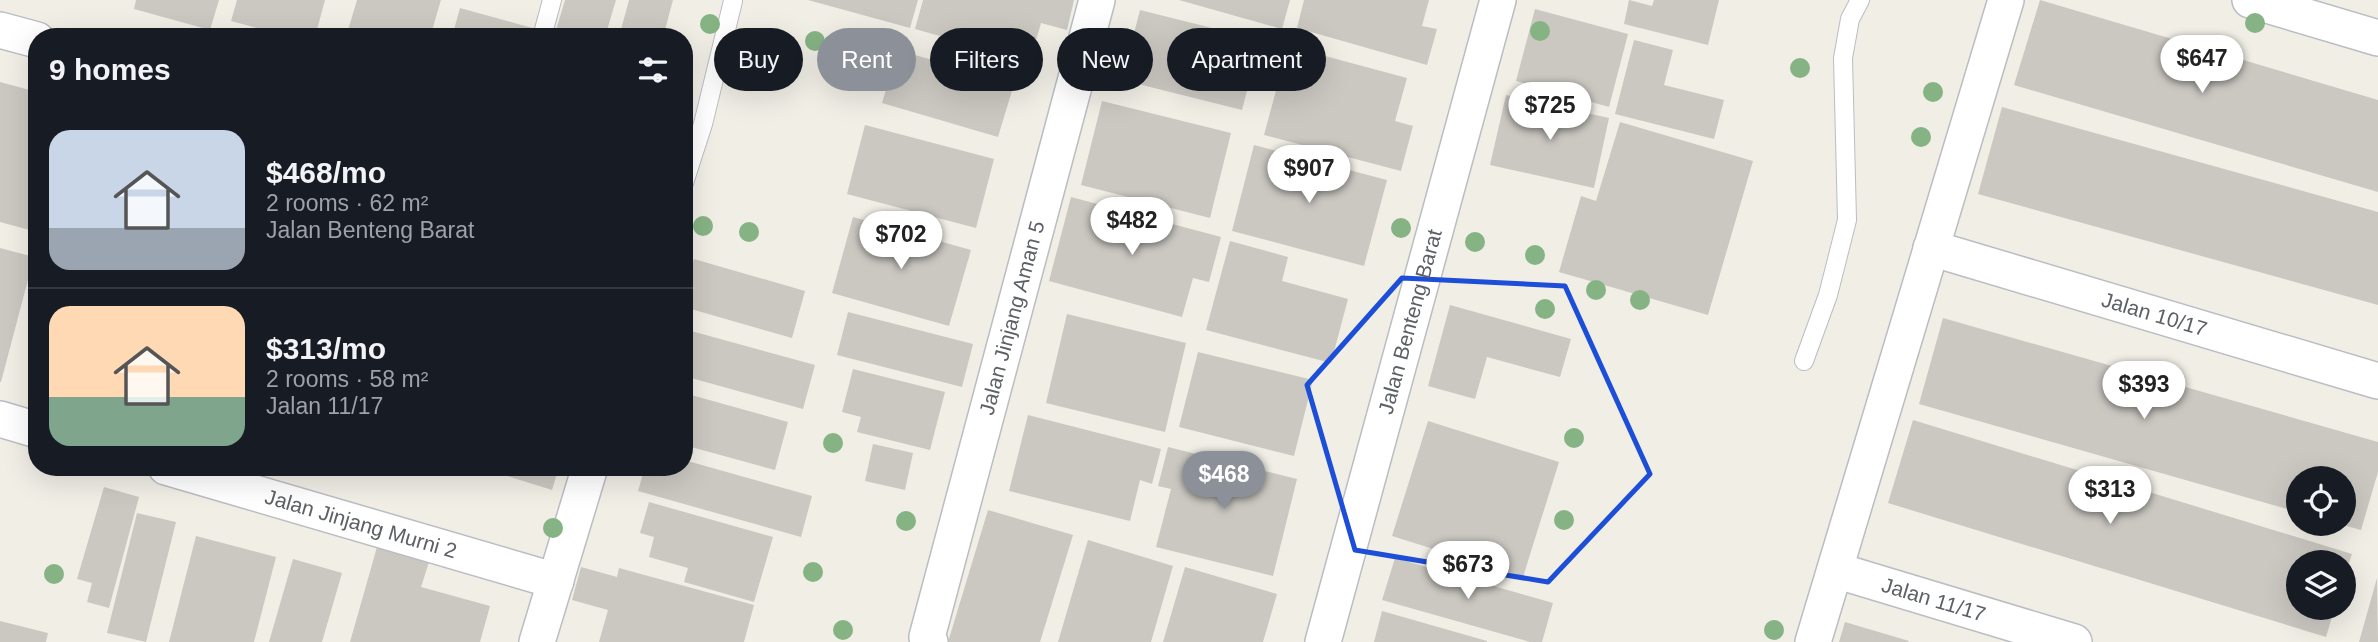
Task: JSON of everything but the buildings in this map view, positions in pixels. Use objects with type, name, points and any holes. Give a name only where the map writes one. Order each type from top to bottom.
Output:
[{"type":"street","name":"Jalan Jinjang Aman 5","points":[[929,640],[1097,0]]},
{"type":"street","name":"Jalan Benteng Barat","points":[[1323,642],[1498,0]]},
{"type":"street","points":[[1813,642],[2006,0]]},
{"type":"street","points":[[2250,0],[2378,38]]},
{"type":"street","points":[[0,30],[28,38]]},
{"type":"street","name":"Jalan 10/17","points":[[1931,248],[2378,381]]},
{"type":"street","points":[[0,419],[28,427]]},
{"type":"street","name":"Jalan Jinjang Murni 2","points":[[197,476],[556,581]]},
{"type":"street","points":[[537,642],[587,476]]},
{"type":"street","name":"Jalan 11/17","points":[[1835,570],[2074,642]]},
{"type":"lane","points":[[544,28],[552,0]]},
{"type":"lane","points":[[1804,361],[1828,295],[1847,220],[1843,58],[1850,19],[1860,0]]},
{"type":"lane","points":[[693,155],[733,1]]},
{"type":"highlighted area","points":[[1402,278],[1565,286],[1650,474],[1548,582],[1355,550],[1307,385]]}]
